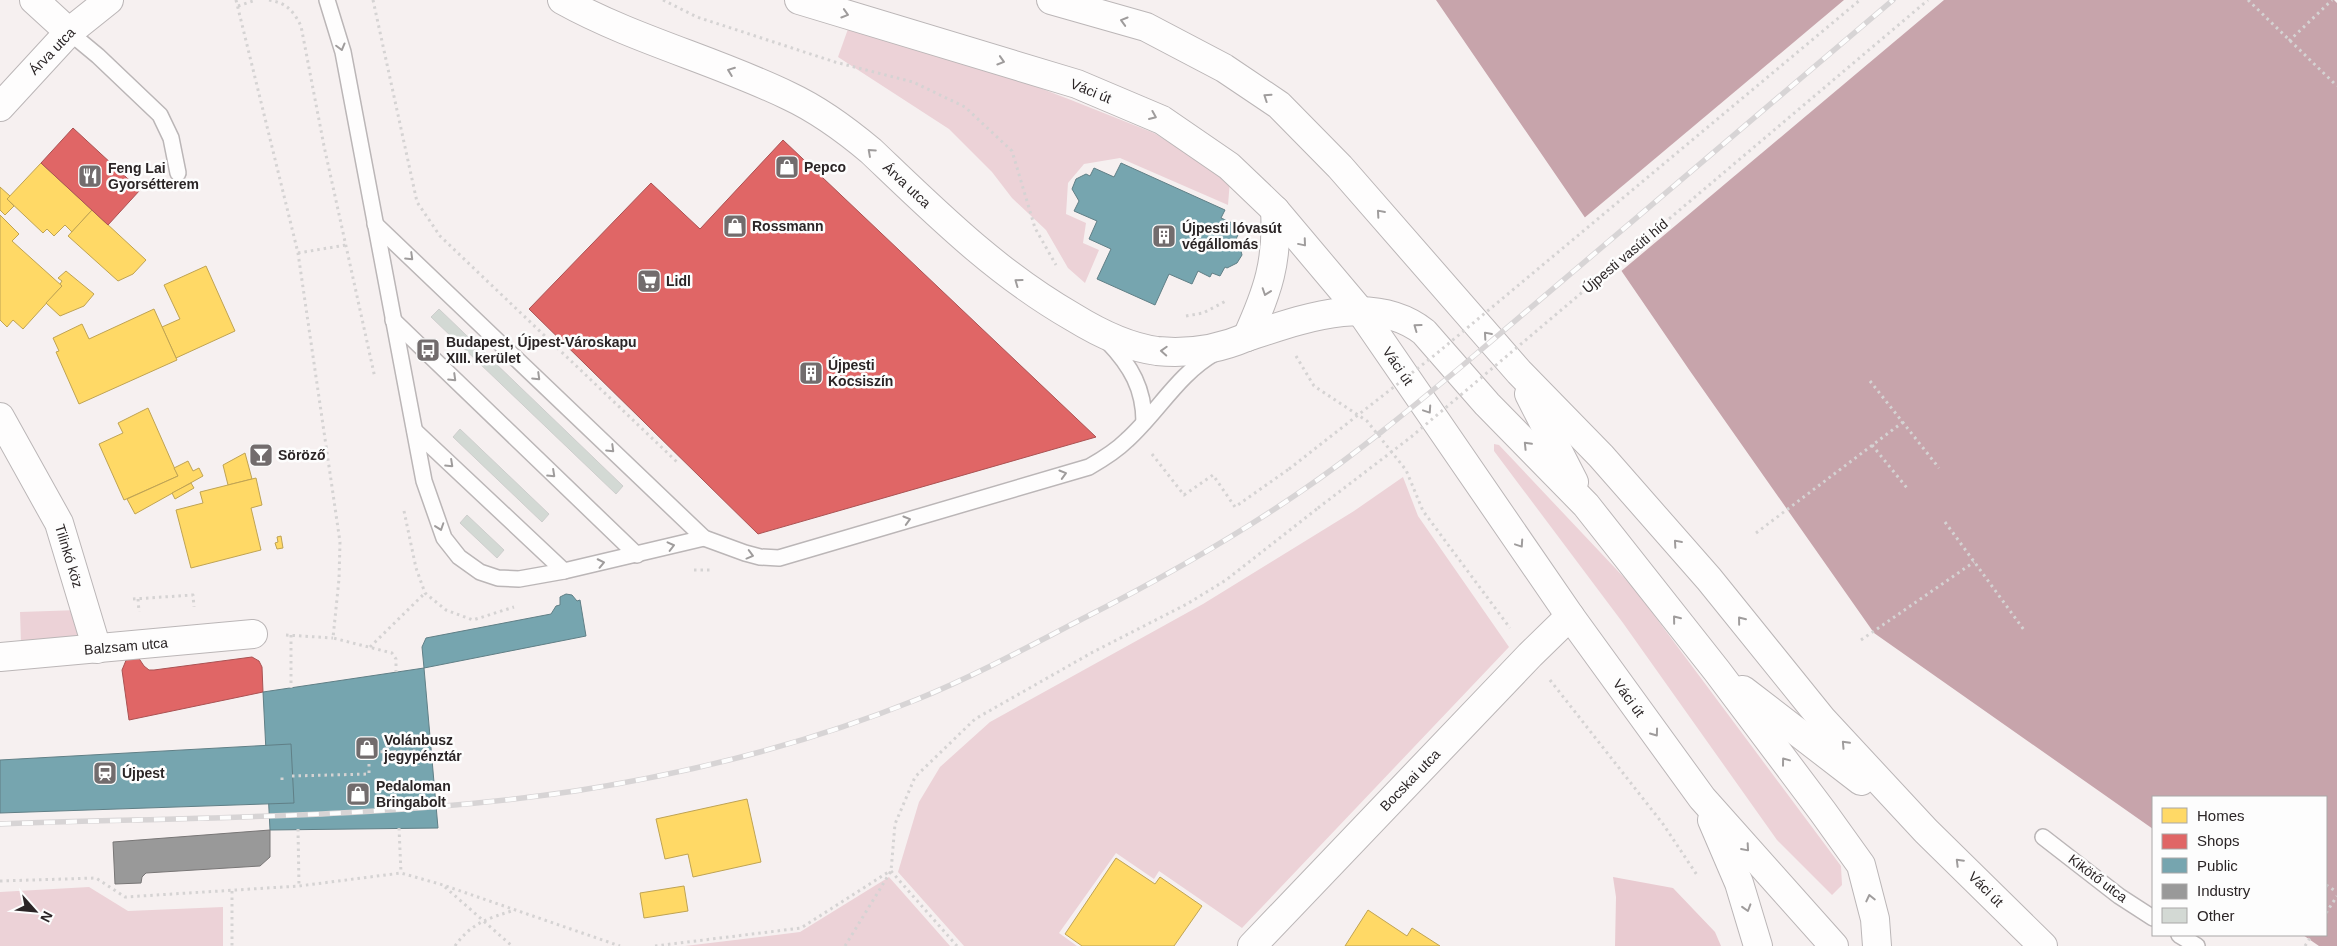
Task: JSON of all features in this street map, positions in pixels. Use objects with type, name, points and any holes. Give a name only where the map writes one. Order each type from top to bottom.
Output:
[{"type":"main road","points":[[34,0],[69,32]]},
{"type":"main road","name":"Árva utca","points":[[0,107],[69,32],[108,0]]},
{"type":"main road","name":"Árva utca","points":[[562,0],[615,27],[791,96],[842,128],[871,151],[970,245],[997,267],[1040,298],[1112,338],[1157,350],[1204,349],[1238,341],[1267,319],[1361,312],[1402,318],[1424,332],[1487,404],[1586,505]]},
{"type":"main road","name":"Váci út","points":[[799,0],[1077,84],[1162,120],[1229,166],[1275,210],[1361,312],[1570,616],[1702,798],[1834,946]]},
{"type":"main road","name":"Váci út","points":[[1050,0],[1146,27],[1224,68],[1279,106],[1340,167],[1518,372],[1602,456],[1708,580],[1822,719],[1926,831],[2043,946]]},
{"type":"main road","points":[[1267,319],[1267,291],[1274,258],[1275,210]]},
{"type":"main road","points":[[1518,372],[1586,505],[1718,671],[1861,865],[1875,919],[1877,946]]},
{"type":"main road","name":"Tilinkó köz","points":[[0,417],[59,523],[97,648]]},
{"type":"main road","name":"Bocskai utca","points":[[1252,946],[1530,654],[1570,616]]},
{"type":"main road","name":"Balzsam utca","points":[[0,656],[253,634]]},
{"type":"main road","points":[[1718,671],[1926,831]]},
{"type":"main road","points":[[1702,798],[1739,883],[1758,946]]},
{"type":"lane","points":[[327,0],[343,52],[424,482],[444,538],[459,557],[480,572],[498,578],[519,579],[638,555],[704,538]]},
{"type":"lane","points":[[69,32],[98,56],[160,115],[172,138],[178,173]]},
{"type":"lane","points":[[375,224],[704,538],[760,557],[779,558],[1089,467],[1110,455],[1128,439],[1191,370],[1238,341]]},
{"type":"lane","points":[[393,320],[638,555]]},
{"type":"lane","points":[[1091,328],[1114,348],[1132,371],[1140,388],[1144,404],[1144,422]]},
{"type":"lane","points":[[415,431],[564,571]]},
{"type":"lane","name":"Kikötő utca","points":[[2043,837],[2119,896],[2152,917]]},
{"type":"lane","points":[[2181,936],[2197,946]]},
{"type":"path","points":[[236,0],[298,253],[340,542],[333,638]]},
{"type":"path","points":[[238,6],[256,0]]},
{"type":"path","points":[[268,0],[282,3],[294,13],[301,26],[375,381]]},
{"type":"path","points":[[373,0],[417,202],[440,236],[676,462]]},
{"type":"path","points":[[662,0],[697,17],[835,62],[914,82],[965,107],[1012,150],[1035,228],[1058,269]]},
{"type":"path","points":[[1148,447],[1184,495],[1212,475],[1235,507],[1289,470],[1436,354],[1860,0]]},
{"type":"path","name":"Újpesti vasúti híd","points":[[891,871],[895,824],[915,777],[975,719],[1093,652],[1187,604],[1226,580],[1411,437],[1928,0]]},
{"type":"path","points":[[2248,0],[2337,86]]},
{"type":"path","points":[[2290,41],[2332,0]]},
{"type":"path","points":[[298,253],[346,245]]},
{"type":"path","points":[[1178,317],[1203,313],[1225,302],[1242,289],[1296,355],[1314,386],[1367,421],[1406,470],[1423,512],[1530,654],[1663,824],[1700,878]]},
{"type":"path","points":[[1870,380],[1939,468]]},
{"type":"path","points":[[1756,533],[1903,422]]},
{"type":"path","points":[[1872,445],[1907,488]]},
{"type":"path","points":[[1945,522],[2024,630]]},
{"type":"path","points":[[1861,640],[1974,562]]},
{"type":"path","points":[[370,647],[425,593]]},
{"type":"path","points":[[133,599],[193,595]]},
{"type":"path","points":[[253,634],[333,638],[370,647],[392,653],[396,659],[396,672]]},
{"type":"path","points":[[291,635],[291,688]]},
{"type":"path","points":[[292,776],[369,774],[369,752],[418,751],[418,766]]},
{"type":"path","points":[[400,828],[401,873]]},
{"type":"path","points":[[298,829],[299,886]]},
{"type":"path","points":[[655,946],[801,928],[891,871]]},
{"type":"path","points":[[845,946],[891,871]]},
{"type":"path","points":[[891,871],[957,946]]},
{"type":"path","points":[[0,881],[96,878],[125,897],[299,886],[401,873],[442,885],[620,946]]},
{"type":"path","points":[[442,885],[512,946]]},
{"type":"path","points":[[231,945],[232,891]]},
{"type":"path","points":[[2327,912],[2337,896]]},
{"type":"path","points":[[455,946],[461,937],[482,920],[516,910]]},
{"type":"path","points":[[684,942],[688,946]]},
{"type":"shaded area","points":[[1436,0],[2334,0],[2337,3],[2337,946],[2319,946],[2304,936],[2327,936],[2327,796],[2152,796],[2152,828],[1874,633],[1690,371]]},
{"type":"shaded area","points":[[848,29],[996,71],[1154,133],[1230,180],[1228,205],[1120,158],[1084,164],[1068,183],[1066,214],[1086,223],[1083,243],[1099,250],[1085,283],[1068,268],[1046,230],[1012,198],[992,172],[949,129],[838,57]]},
{"type":"shaded area","points":[[1494,444],[1499,445],[1633,587],[1841,866],[1842,885],[1832,895],[1777,840],[1623,623],[1494,451]]},
{"type":"shaded area","points":[[1403,477],[1418,516],[1509,647],[1242,928],[1159,871],[1154,879],[1116,853],[1059,933],[1077,946],[964,946],[898,872],[919,802],[940,767],[990,722],[1203,604],[1354,511]]},
{"type":"shaded area","points":[[79,610],[88,638],[21,643],[20,612]]},
{"type":"shaded area","points":[[889,877],[950,946],[685,946],[800,932]]},
{"type":"shaded area","points":[[1613,877],[1673,888],[1715,932],[1721,946],[1615,946],[1616,897]]},
{"type":"shaded area","points":[[89,887],[128,911],[223,907],[223,946],[0,946],[0,892]]},
{"type":"pier","points":[[1844,0],[1944,0],[1619,273],[1583,219]]},
{"type":"building: Homes","points":[[41,163],[92,210],[72,232],[65,225],[54,236],[47,229],[43,233],[7,199]]},
{"type":"building: Homes","points":[[0,187],[10,196],[7,199],[14,206],[5,215],[0,210]]},
{"type":"building: Homes","points":[[92,210],[146,260],[133,274],[118,281],[68,236]]},
{"type":"building: Homes","points":[[0,215],[19,234],[12,241],[62,286],[23,329],[13,320],[7,327],[0,320]]},
{"type":"building: Homes","points":[[206,266],[235,331],[176,358],[162,327],[180,319],[164,285]]},
{"type":"building: Homes","points":[[66,271],[94,294],[84,306],[60,316],[46,303],[62,286],[60,284],[62,281],[58,278]]},
{"type":"building: Homes","points":[[154,309],[177,360],[79,404],[56,352],[59,351],[53,338],[82,324],[89,339]]},
{"type":"building: Homes","points":[[148,408],[178,476],[124,500],[99,444],[123,433],[118,423]]},
{"type":"building: Homes","points":[[245,453],[252,479],[228,485],[223,465]]},
{"type":"building: Homes","points":[[188,461],[193,471],[199,468],[203,476],[135,514],[127,499],[178,476],[174,468]]},
{"type":"building: Homes","points":[[256,478],[262,505],[251,508],[261,550],[191,568],[176,510],[203,503],[200,492]]},
{"type":"building: Homes","points":[[191,483],[194,488],[175,499],[172,493]]},
{"type":"building: Homes","points":[[281,536],[283,548],[277,549],[275,543],[278,542],[277,537]]},
{"type":"building: Homes","points":[[747,799],[761,862],[693,877],[688,854],[665,859],[656,819]]},
{"type":"building: Homes","points":[[1116,858],[1155,884],[1160,877],[1202,906],[1174,946],[1082,946],[1065,934]]},
{"type":"building: Homes","points":[[684,886],[688,911],[644,918],[640,893]]},
{"type":"building: Homes","points":[[1368,910],[1407,936],[1412,928],[1440,946],[1345,946]]},
{"type":"building: Shops","name":"Feng Lai Gyorsétterem","points":[[73,128],[140,190],[108,225],[41,163]]},
{"type":"building: Shops","name":"Újpesti Kocsiszín","points":[[783,140],[1096,437],[758,534],[529,309],[651,183],[700,229]]},
{"type":"building: Shops","points":[[138,657],[144,666],[149,670],[154,670],[252,657],[259,661],[262,667],[263,692],[129,720],[122,670],[127,658]]},
{"type":"building: Public","name":"Újpesti lóvasút végállomás","points":[[1121,163],[1225,210],[1221,218],[1239,226],[1236,232],[1239,233],[1235,241],[1239,243],[1242,255],[1237,263],[1227,268],[1225,267],[1220,276],[1212,273],[1210,277],[1198,271],[1192,284],[1169,274],[1155,305],[1097,279],[1111,249],[1089,239],[1097,221],[1074,211],[1079,201],[1072,189],[1076,179],[1086,174],[1090,176],[1094,168],[1114,177]]},
{"type":"building: Public","points":[[566,594],[572,595],[577,601],[580,600],[586,636],[424,668],[422,647],[426,638],[551,614],[556,606],[560,605],[560,597]]},
{"type":"building: Public","points":[[424,668],[438,828],[270,830],[263,692]]},
{"type":"building: Public","points":[[291,744],[294,803],[0,813],[0,760]]},
{"type":"building: Industry","points":[[270,830],[270,857],[260,866],[146,873],[142,877],[141,883],[115,884],[113,842]]},
{"type":"building: Other","points":[[439,309],[623,486],[616,494],[431,317]]},
{"type":"building: Other","points":[[460,429],[549,514],[542,522],[453,437]]},
{"type":"building: Other","points":[[467,515],[504,550],[497,558],[460,523]]},
{"type":"railway","points":[[0,824],[360,812],[504,800],[575,791],[619,784],[749,755],[877,715],[939,690],[1021,651],[1165,575],[1247,527],[1321,477],[1382,431],[1462,366],[1893,0]]},
{"type":"place","name":"Pepco","points":[[787,167]]},
{"type":"place","name":"Feng Lai Gyorsétterem","points":[[90,176]]},
{"type":"place","name":"Rossmann","points":[[735,226]]},
{"type":"place","name":"Újpesti lóvasút végállomás","points":[[1164,236]]},
{"type":"place","name":"Lidl","points":[[649,281]]},
{"type":"place","name":"Budapest, Újpest-Városkapu XIII. kerület","points":[[428,350]]},
{"type":"place","name":"Újpesti Kocsiszín","points":[[811,373]]},
{"type":"place","name":"Söröző","points":[[261,455]]},
{"type":"place","name":"Volánbusz jegypénztár","points":[[367,748]]},
{"type":"place","name":"Újpest","points":[[105,773]]},
{"type":"place","name":"Pedaloman Bringabolt","points":[[358,794]]}]
